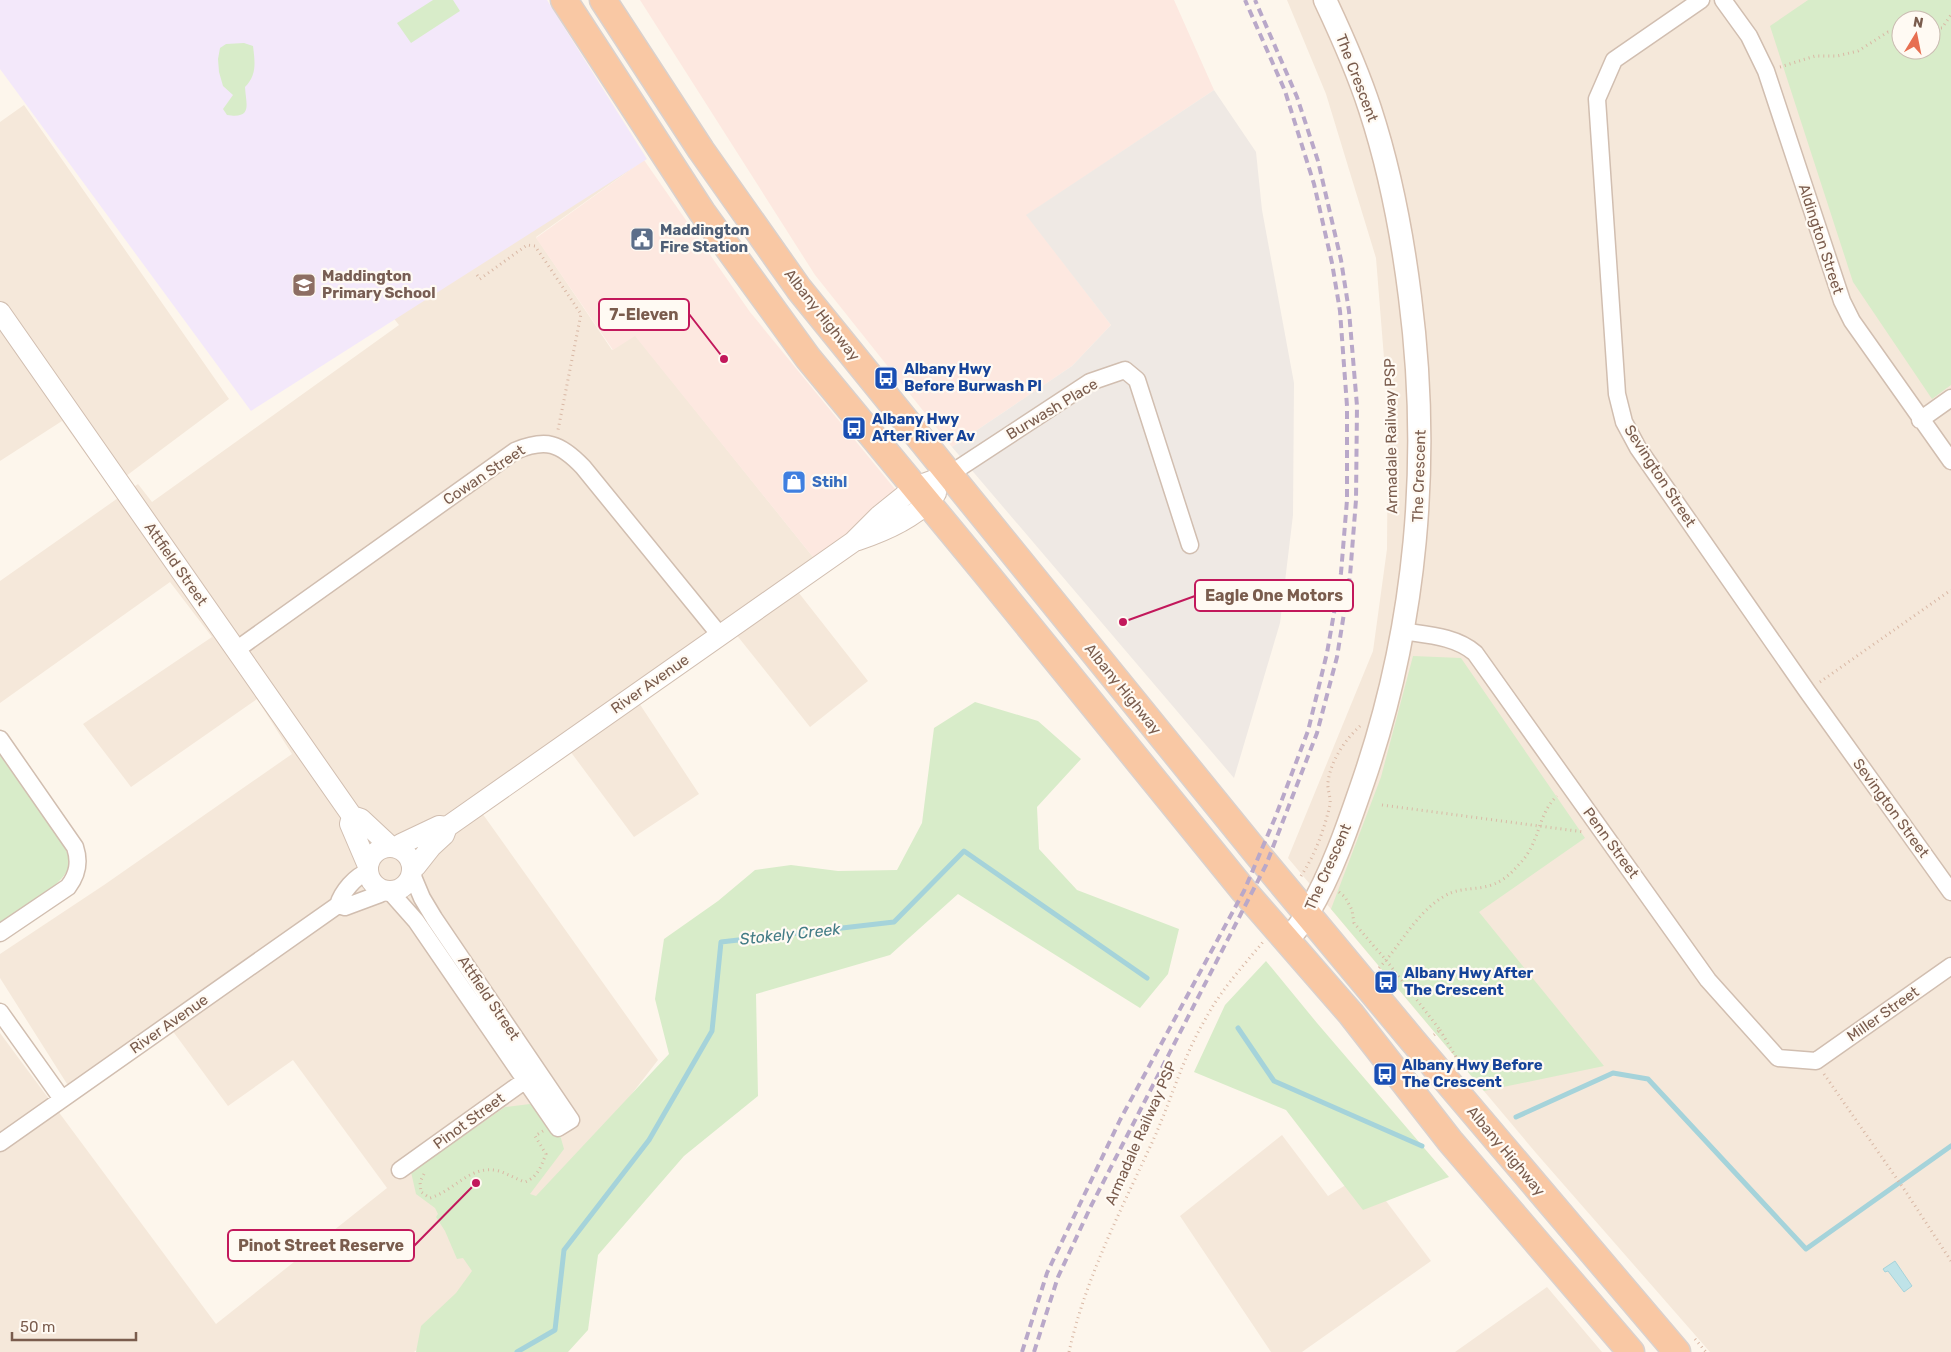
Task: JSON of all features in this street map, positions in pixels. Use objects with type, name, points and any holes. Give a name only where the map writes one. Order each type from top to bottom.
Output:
[{"type":"highway","points":[[564,0],[684,183],[748,276],[808,358],[1178,808],[1244,891],[1276,940],[1357,1022],[1450,1141],[1632,1352]]},
{"type":"highway","name":"Albany Highway","points":[[603,0],[711,163],[799,289],[1364,983],[1677,1352]]},
{"type":"highway","points":[[684,183],[711,163]]},
{"type":"highway","points":[[1178,808],[1202,786]]},
{"type":"main road","name":"The Crescent","points":[[1276,940],[1308,914],[1336,854],[1369,764],[1387,702],[1412,577],[1420,474],[1419,392],[1411,302],[1396,208],[1376,128],[1352,58],[1326,0]]},
{"type":"street","name":"Sevington Street","points":[[1701,0],[1614,60],[1596,99],[1617,394],[1624,422],[1638,448],[1807,691],[1951,892]]},
{"type":"street","name":"Aldington Street","points":[[1724,0],[1749,36],[1766,71],[1842,301],[1852,322],[1951,461]]},
{"type":"street","name":"Attfield Street","points":[[0,312],[352,816],[361,819],[394,848]]},
{"type":"street","name":"Burwash Place","points":[[950,474],[1090,382],[1126,370],[1137,380],[1190,545]]},
{"type":"street","points":[[1920,420],[1951,398]]},
{"type":"street","name":"Cowan Street","points":[[236,650],[515,451],[532,444],[544,443],[560,448],[573,456],[719,634]]},
{"type":"street","name":"River Avenue","points":[[411,872],[431,847],[444,835],[447,827],[719,634],[854,542],[880,516],[921,496],[950,474]]},
{"type":"street","name":"Penn Street","points":[[1402,631],[1452,640],[1475,653],[1708,980],[1778,1058],[1816,1062]]},
{"type":"street","points":[[0,739],[75,846],[78,862],[74,878],[68,887],[0,933]]},
{"type":"street","name":"Attfield Street","points":[[352,816],[350,824],[368,869]]},
{"type":"street","name":"River Avenue","points":[[394,848],[439,826],[447,827]]},
{"type":"street","points":[[394,848],[408,856],[411,872],[404,886],[388,890],[374,883],[368,869],[373,854],[378,850],[394,848]]},
{"type":"street","name":"River Avenue","points":[[0,1143],[338,905],[340,898],[368,869]]},
{"type":"street","name":"Attfield Street","points":[[411,872],[434,918],[539,1071],[561,1123]]},
{"type":"street","name":"River Avenue","points":[[338,905],[345,907],[388,890]]},
{"type":"street","name":"Attfield Street","points":[[388,890],[416,920],[525,1081],[561,1123]]},
{"type":"street","name":"Miller Street","points":[[1816,1062],[1951,966]]},
{"type":"street","points":[[0,1012],[62,1099]]},
{"type":"street","name":"Pinot Street","points":[[400,1170],[539,1071]]},
{"type":"path","points":[[1941,28],[1951,15]]},
{"type":"path","points":[[1766,71],[1815,56],[1837,56],[1858,51],[1891,32]]},
{"type":"path","points":[[477,275],[480,278],[527,245],[535,246],[581,314],[558,430]]},
{"type":"path","points":[[1807,691],[1951,590]]},
{"type":"path","points":[[1307,867],[1322,831],[1330,802],[1328,782],[1336,756],[1349,736],[1361,725]]},
{"type":"path","points":[[1364,983],[1393,953],[1410,928],[1443,896],[1457,891],[1489,887],[1503,880],[1528,854],[1549,804],[1569,787]]},
{"type":"path","points":[[1382,805],[1582,833],[1598,825]]},
{"type":"path","name":"Armadale Railway PSP","points":[[1069,1352],[1094,1270],[1119,1210],[1151,1145],[1205,1018],[1221,994],[1276,940]]},
{"type":"path","points":[[1816,1062],[1951,1261]]},
{"type":"path","points":[[422,1169],[425,1173],[420,1182],[421,1192],[430,1198],[444,1194],[473,1172],[485,1170],[500,1172],[525,1182],[533,1179],[539,1171],[546,1154],[535,1136],[561,1123]]},
{"type":"shaded area","name":"Maddington Primary School","points":[[0,0],[547,0],[647,159],[251,411],[0,69]]},
{"type":"shaded area","points":[[543,0],[644,160],[536,237],[612,350],[635,335],[821,567],[795,588],[868,681],[810,727],[735,633],[639,703],[699,794],[634,837],[570,751],[482,813],[658,1060],[464,1311],[414,1352],[0,1352],[0,1033],[216,1324],[387,1188],[293,1060],[228,1106],[169,1026],[74,1095],[0,978],[0,954],[104,885],[292,754],[257,699],[131,787],[83,724],[212,637],[170,582],[0,703],[0,581],[138,484],[152,502],[399,325],[162,22]]},
{"type":"shaded area","points":[[640,0],[1174,0],[1214,90],[1027,215],[1111,325],[1072,366],[952,447],[815,275]]},
{"type":"shaded area","points":[[1287,0],[1951,0],[1951,1352],[1710,1352],[1536,1153],[1288,858],[1373,651],[1387,549],[1388,408],[1376,258],[1326,94]]},
{"type":"shaded area","points":[[1214,90],[1256,152],[1262,210],[1294,383],[1293,515],[1280,623],[1234,778],[952,447],[1072,366],[1111,325],[1026,215]]},
{"type":"shaded area","points":[[24,105],[229,399],[110,488],[62,421],[0,461],[0,122]]},
{"type":"shaded area","points":[[644,160],[750,312],[908,505],[821,567],[635,336],[613,350],[536,238]]},
{"type":"shaded area","points":[[1282,1135],[1328,1196],[1365,1173],[1431,1261],[1302,1352],[1271,1352],[1180,1216]]},
{"type":"shaded area","points":[[1547,1287],[1602,1352],[1455,1352]]},
{"type":"green space","points":[[433,0],[453,0],[460,11],[411,43],[397,23]]},
{"type":"green space","points":[[1808,0],[1951,0],[1951,385],[1932,399],[1853,282],[1770,26]]},
{"type":"green space","points":[[244,43],[253,46],[255,63],[252,78],[245,87],[247,105],[244,113],[241,115],[227,115],[223,109],[233,95],[223,86],[219,72],[218,59],[220,48],[226,44]]},
{"type":"green space","points":[[1413,656],[1461,658],[1585,838],[1479,912],[1604,1066],[1484,1091],[1331,909],[1381,777]]},
{"type":"green space","points":[[975,702],[1038,721],[1081,759],[1037,807],[1039,849],[1077,890],[1179,929],[1168,974],[1140,1008],[958,894],[890,955],[756,994],[758,1096],[684,1156],[598,1255],[588,1330],[568,1352],[416,1352],[421,1326],[456,1293],[472,1271],[463,1258],[457,1259],[445,1231],[436,1217],[438,1214],[435,1208],[416,1194],[411,1172],[505,1107],[530,1104],[558,1128],[564,1149],[530,1194],[536,1196],[669,1054],[655,999],[664,939],[718,901],[755,870],[791,865],[838,871],[897,870],[922,823],[934,728]]},
{"type":"green space","points":[[0,755],[62,843],[69,861],[68,868],[58,883],[0,925]]},
{"type":"green space","points":[[1266,961],[1449,1177],[1363,1210],[1286,1110],[1194,1072],[1225,1005]]},
{"type":"water","points":[[1895,1261],[1912,1286],[1904,1292],[1888,1271],[1885,1272],[1883,1269]]},
{"type":"waterway","name":"Stokely Creek","points":[[517,1352],[555,1330],[564,1250],[649,1140],[712,1031],[721,942],[894,922],[964,851],[1147,978]]},
{"type":"waterway","points":[[1238,1028],[1274,1081],[1422,1146]]},
{"type":"waterway","points":[[1516,1117],[1613,1073],[1648,1079],[1806,1249],[1951,1146]]},
{"type":"railway","points":[[1022,1352],[1047,1273],[1120,1120],[1244,891],[1275,818],[1308,731],[1327,653],[1341,573],[1347,500],[1347,406],[1340,311],[1332,263],[1314,184],[1285,91],[1245,0]]},
{"type":"railway","points":[[1034,1352],[1058,1277],[1091,1206],[1266,865],[1317,733],[1337,657],[1350,576],[1356,500],[1357,406],[1349,311],[1341,260],[1318,161],[1297,97],[1255,0]]},
{"type":"place","name":"Maddington Fire Station","points":[[642,239]]},
{"type":"place","name":"Maddington Primary School","points":[[304,285]]},
{"type":"place","name":"7-Eleven","points":[[724,359]]},
{"type":"place","name":"Albany Hwy Before Burwash Pl","points":[[886,378]]},
{"type":"place","name":"Albany Hwy After River Av","points":[[854,428]]},
{"type":"place","name":"Stihl","points":[[794,482]]},
{"type":"place","name":"Eagle One Motors","points":[[1123,622]]},
{"type":"place","name":"Albany Hwy After The Crescent","points":[[1386,982]]},
{"type":"place","name":"Albany Hwy Before The Crescent","points":[[1385,1074]]},
{"type":"place","name":"Pinot Street Reserve","points":[[476,1183]]}]
